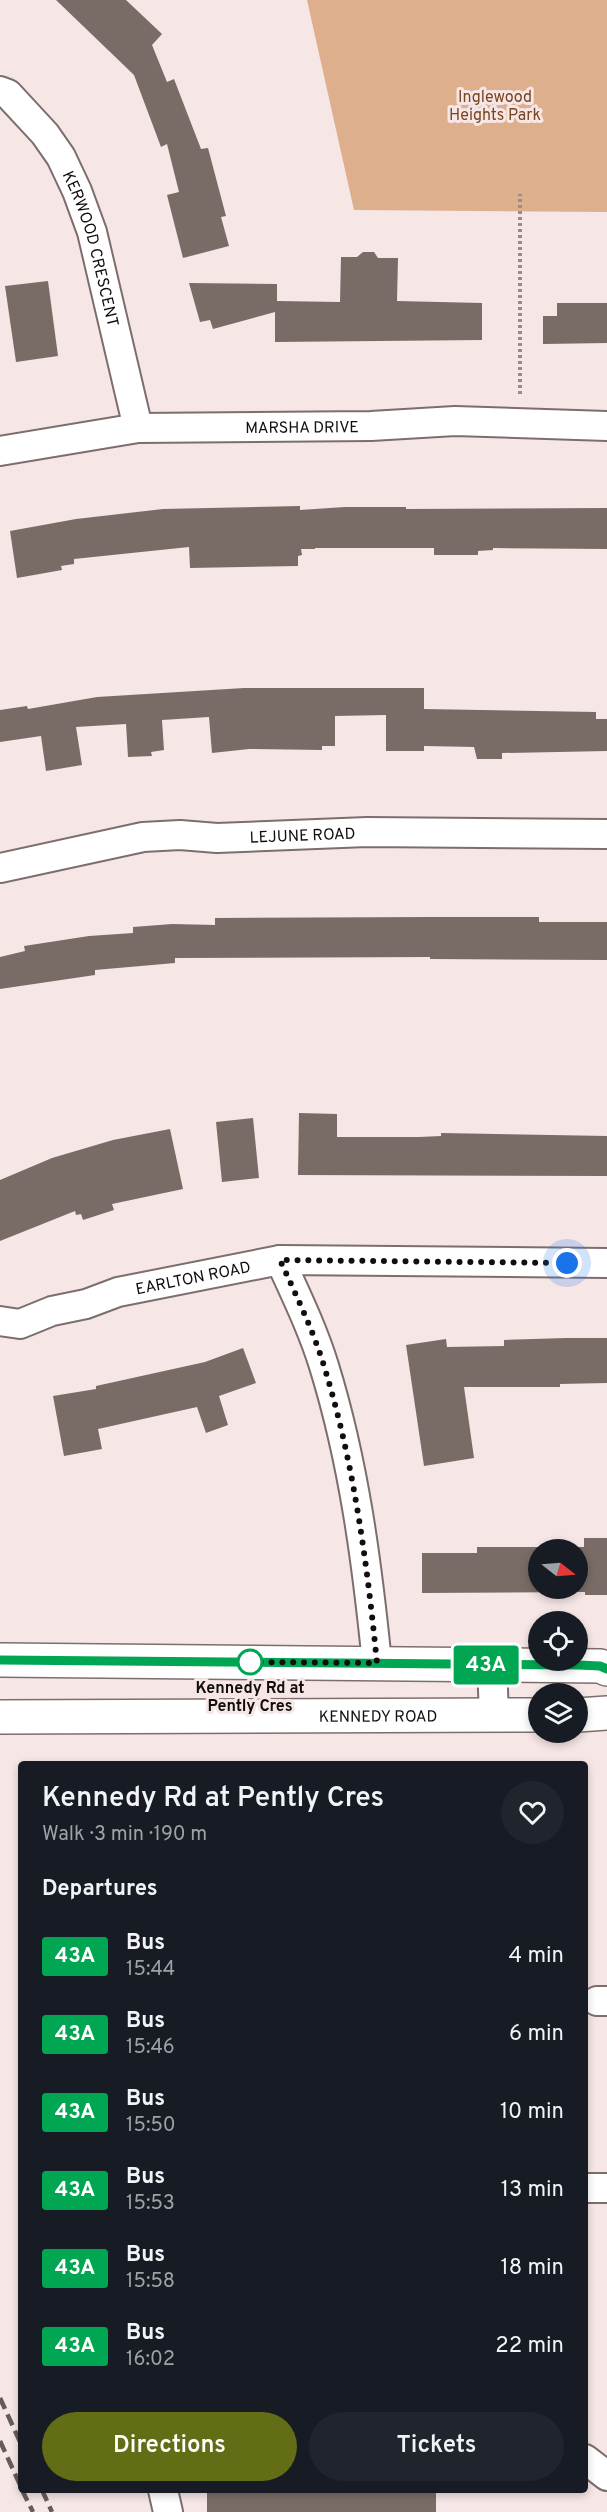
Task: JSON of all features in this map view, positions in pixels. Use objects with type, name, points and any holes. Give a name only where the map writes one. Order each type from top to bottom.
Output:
[{"type":"main road","points":[[0,1660],[600,1666],[607,1669]]},
{"type":"main road","points":[[588,1714],[607,1713]]},
{"type":"main road","name":"KENNEDY ROAD","points":[[0,1717],[528,1715]]},
{"type":"street","name":"KERWOOD CRESCENT","points":[[0,91],[8,94],[45,134],[61,158],[78,191],[92,232],[138,428]]},
{"type":"street","name":"MARSHA DRIVE","points":[[0,451],[138,428],[371,426],[455,421],[607,426]]},
{"type":"street","name":"LEJUNE ROAD","points":[[0,868],[143,837],[217,838],[367,832],[607,834]]},
{"type":"street","name":"EARLTON ROAD","points":[[0,1321],[20,1324],[52,1311],[87,1304],[118,1292],[280,1260],[607,1263]]},
{"type":"street","points":[[280,1260],[310,1327],[324,1366],[343,1436],[367,1567],[377,1663]]},
{"type":"street","points":[[492,1665],[494,1715]]},
{"type":"street","points":[[588,2188],[607,2188]]},
{"type":"street","points":[[588,2460],[607,2476]]},
{"type":"street","points":[[164,2493],[168,2512]]},
{"type":"path","points":[[520,194],[520,423]]},
{"type":"green space","name":"Inglewood Heights Park","points":[[307,0],[607,0],[607,212],[354,210]]},
{"type":"building","points":[[56,0],[126,0],[162,34],[152,45],[167,82],[174,79],[201,149],[208,148],[226,216],[221,217],[229,246],[183,258],[167,195],[179,192],[167,144],[161,147],[134,75]]},
{"type":"building","points":[[363,252],[374,252],[378,258],[398,258],[397,301],[482,303],[482,340],[275,342],[275,312],[213,329],[210,320],[200,322],[189,283],[277,284],[277,301],[340,302],[341,257],[357,257]]},
{"type":"building","points":[[48,281],[58,356],[16,362],[5,286]]},
{"type":"building","points":[[557,303],[607,303],[607,343],[543,344],[543,316],[557,316]]},
{"type":"building","points":[[300,506],[300,510],[345,507],[607,508],[607,549],[493,548],[493,550],[478,551],[478,555],[434,555],[434,548],[315,548],[301,549],[302,555],[298,556],[298,566],[190,568],[189,547],[74,559],[74,564],[61,566],[62,570],[17,578],[10,531],[76,519],[163,509]]},
{"type":"building","points":[[244,688],[424,688],[424,709],[596,712],[596,719],[607,719],[607,751],[502,753],[502,759],[477,759],[474,747],[424,746],[424,751],[386,751],[386,715],[335,716],[335,746],[322,746],[322,750],[249,749],[212,753],[209,717],[162,720],[164,750],[151,752],[152,756],[128,757],[126,724],[76,727],[82,765],[46,771],[41,736],[0,742],[0,710],[27,706],[28,709],[97,697]]},
{"type":"building","points":[[539,917],[539,922],[607,922],[607,960],[430,959],[430,957],[175,958],[175,963],[95,970],[95,975],[0,989],[0,957],[25,951],[24,946],[89,936],[133,933],[133,927],[172,924],[215,925],[215,918]]},
{"type":"building","points":[[299,1113],[337,1114],[337,1137],[419,1137],[441,1136],[441,1133],[607,1136],[607,1176],[298,1175]]},
{"type":"building","points":[[253,1118],[259,1178],[222,1182],[216,1122]]},
{"type":"building","points":[[170,1129],[183,1189],[112,1204],[114,1210],[83,1220],[81,1214],[76,1215],[75,1211],[0,1241],[0,1180],[52,1158],[113,1140]]},
{"type":"building","points":[[607,1338],[607,1383],[560,1384],[560,1387],[464,1387],[474,1458],[424,1466],[406,1345],[446,1339],[447,1347],[504,1346],[504,1340]]},
{"type":"building","points":[[243,1348],[256,1383],[219,1396],[228,1425],[206,1433],[197,1407],[98,1429],[102,1449],[64,1456],[53,1396],[96,1389],[96,1386],[205,1362]]},
{"type":"building","points":[[584,1538],[607,1538],[607,1595],[588,1595],[588,1539]]},
{"type":"building","points":[[477,1547],[528,1547],[528,1592],[422,1593],[422,1553],[477,1553]]},
{"type":"building","points":[[207,2493],[436,2493],[436,2512],[207,2512]]},
{"type":"railway","points":[[0,2398],[18,2437]]},
{"type":"railway","points":[[0,2441],[18,2480]]},
{"type":"railway","points":[[24,2493],[33,2512]]},
{"type":"railway","points":[[43,2493],[52,2512]]},
{"type":"bus line","name":"43A","points":[[0,1660],[578,1665],[600,1666],[607,1669]]},
{"type":"place","name":"Kennedy Rd at Pently Cres","points":[[250,1662]]},
{"type":"route","points":[[250,1662],[377,1663],[367,1567],[343,1436],[324,1366],[299,1300],[280,1260],[567,1263]]}]
